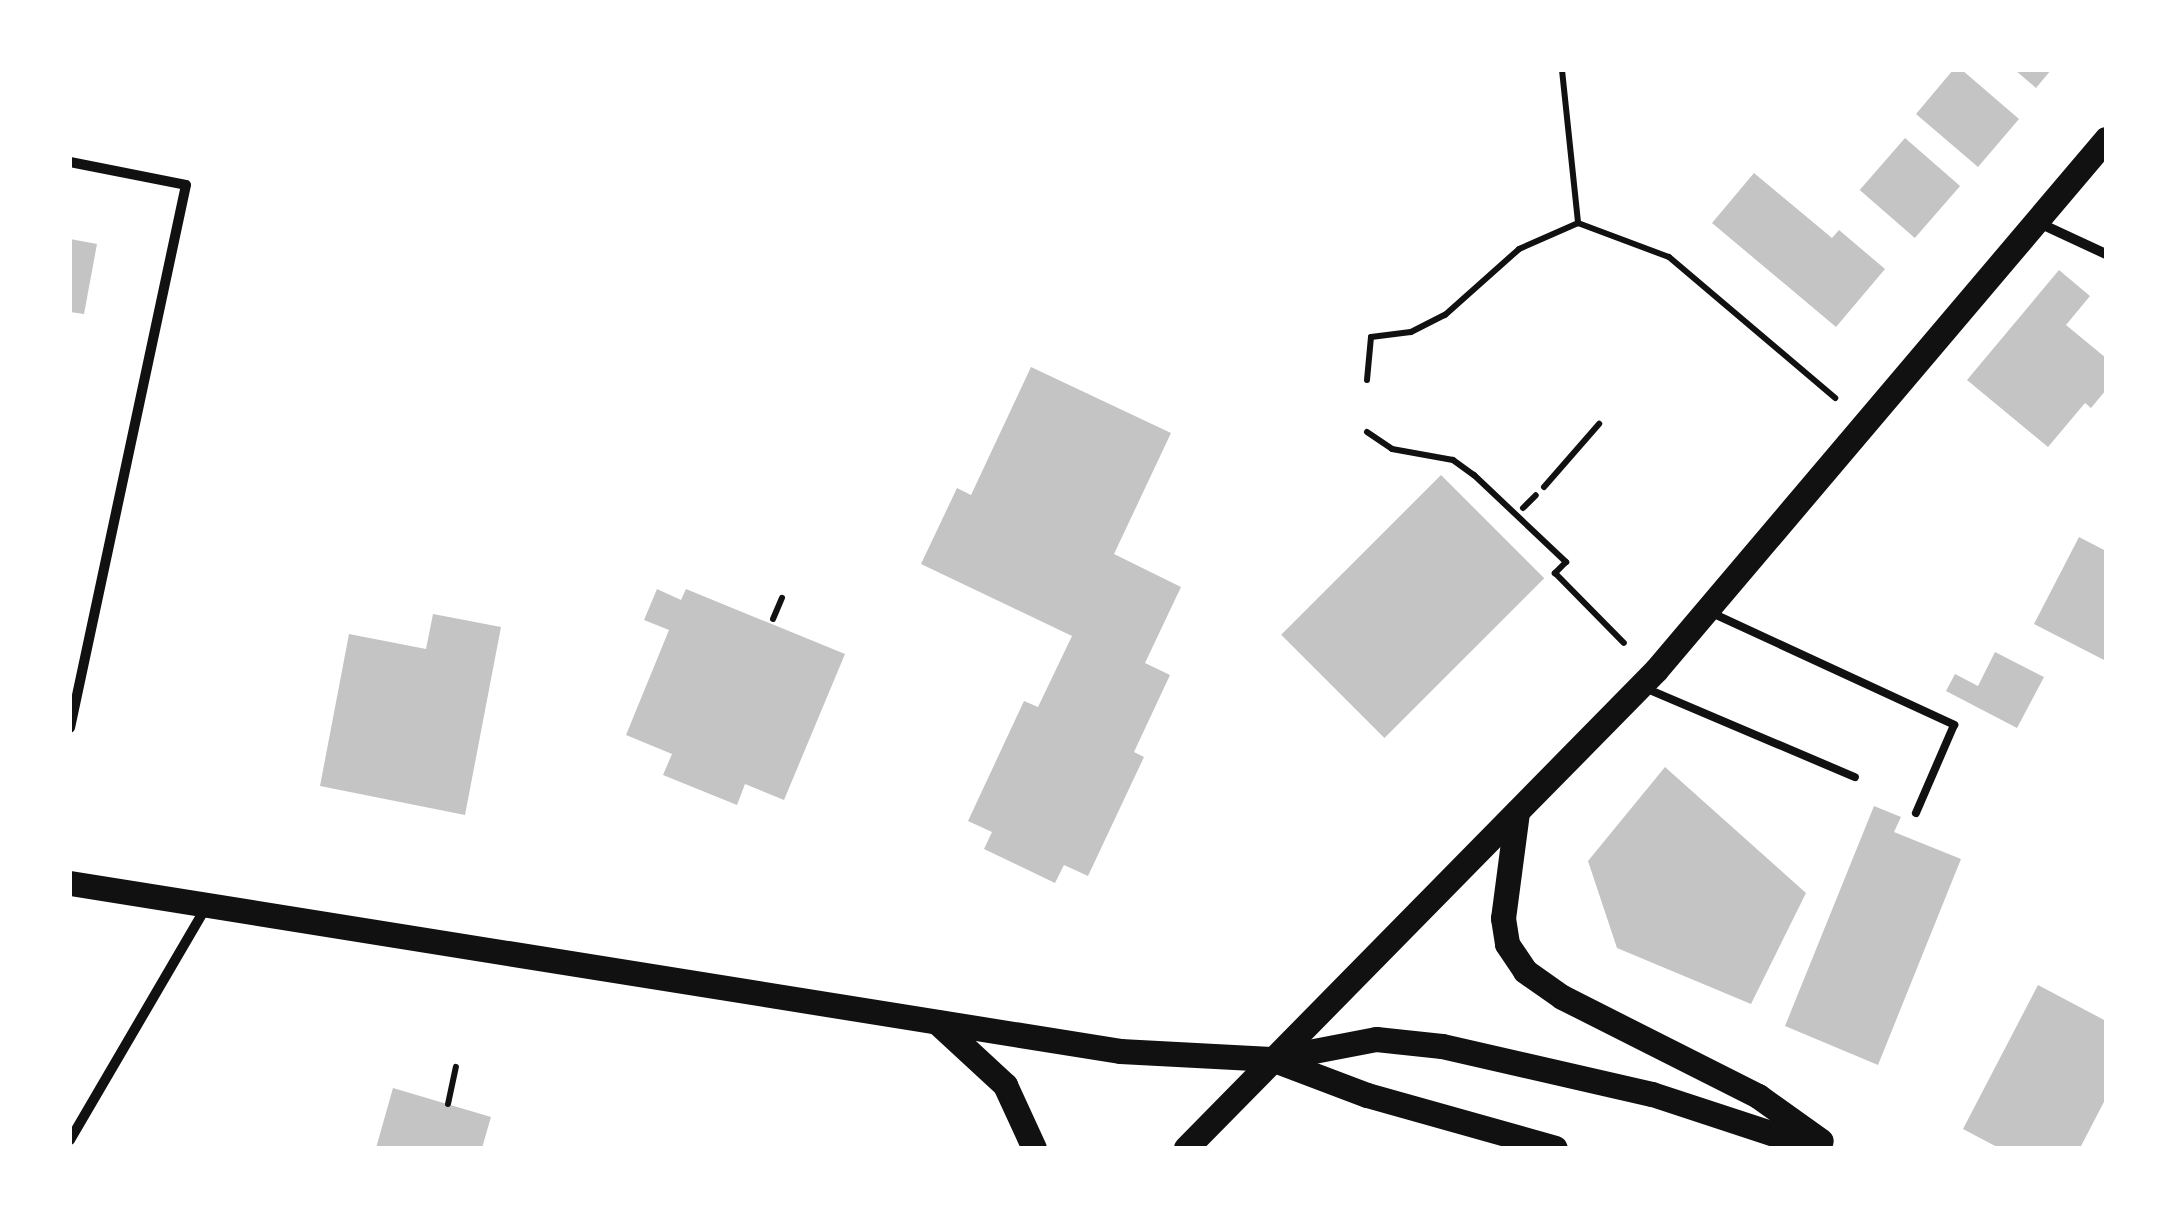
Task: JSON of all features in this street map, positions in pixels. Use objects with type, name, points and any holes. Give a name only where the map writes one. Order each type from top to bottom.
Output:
[{"type":"main road","points":[[1186,1148],[1641,686],[2106,139]]},
{"type":"main road","points":[[1517,812],[1504,924],[1510,951],[1525,971],[1562,997],[1758,1096],[1828,1148]]},
{"type":"main road","points":[[70,883],[1120,1052],[1272,1059],[1376,1039],[1442,1046],[1652,1094],[1816,1148]]},
{"type":"main road","points":[[936,1022],[1004,1085],[1034,1148]]},
{"type":"main road","points":[[1272,1059],[1366,1095],[1555,1148]]},
{"type":"street","points":[[70,162],[186,184],[70,728]]},
{"type":"street","points":[[2036,221],[2106,254]]},
{"type":"street","points":[[70,1140],[208,905]]},
{"type":"lane","points":[[1708,611],[1954,725],[1916,813]]},
{"type":"lane","points":[[1641,686],[1855,776]]},
{"type":"path","points":[[1562,70],[1578,223]]},
{"type":"path","points":[[1367,380],[1371,337],[1412,332],[1445,314],[1520,249],[1578,223],[1669,257],[1835,398]]},
{"type":"path","points":[[1544,487],[1599,424]]},
{"type":"path","points":[[1367,432],[1392,449],[1453,460],[1474,474],[1566,562],[1555,573],[1624,643]]},
{"type":"path","points":[[1523,508],[1536,495]]},
{"type":"path","points":[[772,618],[782,598]]},
{"type":"path","points":[[448,1104],[456,1066]]},
{"type":"building","points":[[1953,70],[1962,70],[2019,119],[1978,167],[1916,114]]},
{"type":"building","points":[[2015,70],[2051,70],[2036,88]]},
{"type":"building","points":[[1905,138],[1960,186],[1915,238],[1860,190]]},
{"type":"building","points":[[1754,173],[1832,238],[1839,230],[1885,269],[1836,327],[1712,223]]},
{"type":"building","points":[[70,239],[97,244],[84,314],[70,312]]},
{"type":"building","points":[[2059,270],[2090,296],[2066,325],[2106,358],[2106,390],[2091,408],[2085,403],[2048,447],[1967,380]]},
{"type":"building","points":[[1031,367],[1171,433],[1114,554],[1181,587],[1145,663],[1170,675],[1134,752],[1144,757],[1088,876],[1064,865],[1055,883],[984,849],[992,832],[968,821],[1024,701],[1038,707],[1072,636],[921,564],[957,488],[971,495]]},
{"type":"building","points":[[1441,475],[1544,578],[1384,738],[1281,635]]},
{"type":"building","points":[[2079,537],[2106,551],[2106,661],[2034,624]]},
{"type":"building","points":[[657,589],[681,600],[686,589],[845,654],[784,800],[745,784],[737,805],[663,775],[672,754],[626,735],[669,630],[644,620]]},
{"type":"building","points":[[433,614],[501,627],[465,815],[320,786],[349,634],[426,649]]},
{"type":"building","points":[[1995,652],[2044,677],[2017,728],[1946,691],[1955,674],[1978,686]]},
{"type":"building","points":[[1665,767],[1806,893],[1751,1004],[1617,948],[1588,861]]},
{"type":"building","points":[[1874,806],[1901,817],[1894,832],[1961,859],[1878,1065],[1785,1026]]},
{"type":"building","points":[[2038,985],[2106,1021],[2106,1098],[2080,1148],[1999,1148],[1963,1129]]},
{"type":"building","points":[[393,1088],[491,1117],[482,1148],[376,1148]]}]
